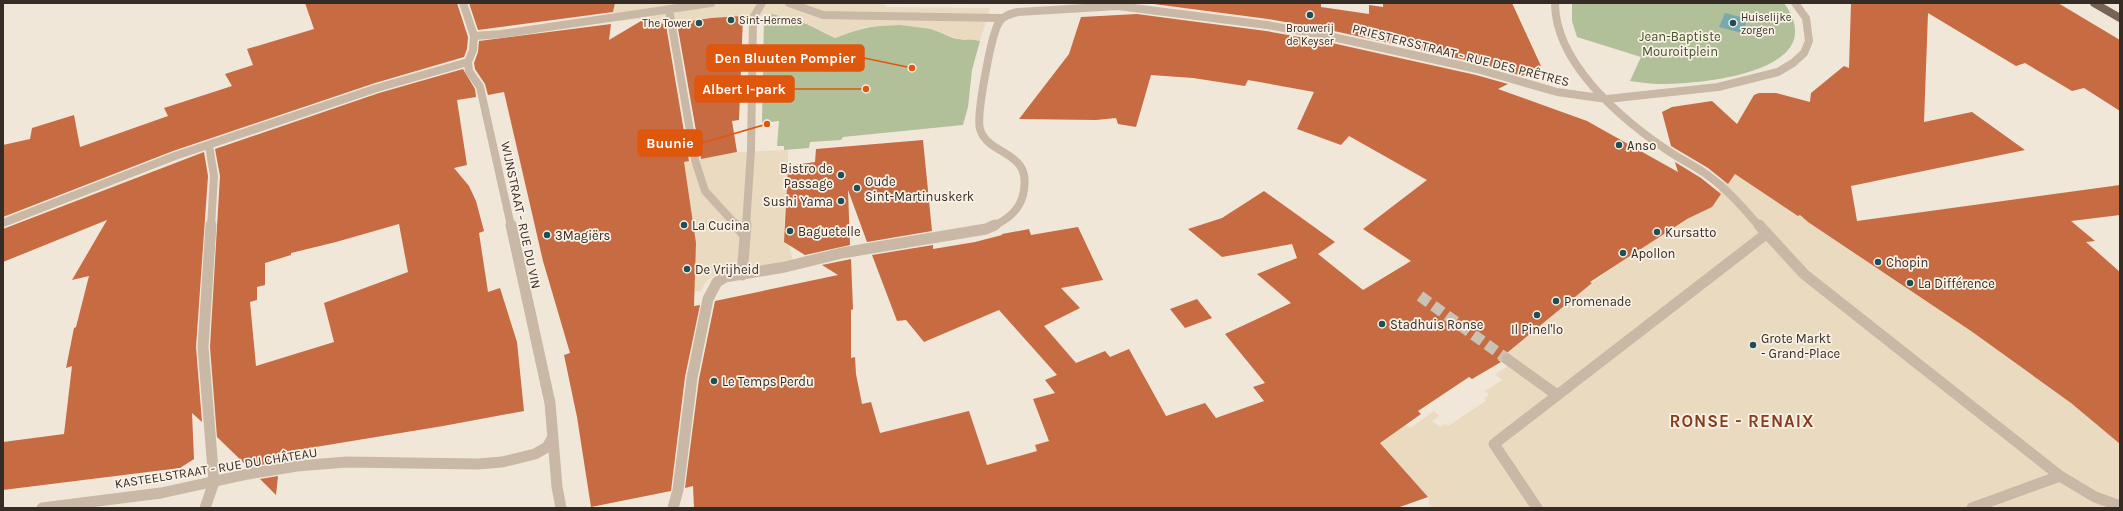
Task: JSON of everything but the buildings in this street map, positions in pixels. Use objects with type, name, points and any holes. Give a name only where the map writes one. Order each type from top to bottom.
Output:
[{"type":"main road","points":[[2094,3],[2120,18]]},
{"type":"street","points":[[3,224],[175,156],[209,146],[377,88],[468,62],[473,50],[474,36],[463,3]]},
{"type":"street","points":[[474,36],[711,3]]},
{"type":"street","points":[[742,275],[751,152],[753,18],[762,3]]},
{"type":"street","points":[[673,508],[678,490],[692,378],[709,295],[714,286],[721,279],[842,253],[986,229],[1011,216],[1024,197],[1025,184],[1023,171],[1011,156],[984,138],[979,127],[982,98],[998,24],[1001,18],[823,15],[789,3]]},
{"type":"street","points":[[1555,3],[1555,16],[1562,40],[1581,69],[1607,99],[1632,123],[1663,147],[1712,177],[1738,201],[1788,260],[1804,274],[2060,476],[2095,497],[2120,506]]},
{"type":"street","name":"PRIESTERSSTRAAT - RUE DES PRÊTRES","points":[[1001,18],[1008,14],[1022,11],[1117,4],[1267,25],[1318,34],[1477,69],[1557,92],[1607,99],[1718,87],[1759,78],[1778,72],[1793,63],[1804,53],[1809,41],[1809,30],[1806,18],[1795,3]]},
{"type":"street","points":[[669,9],[695,160],[705,191],[744,234]]},
{"type":"street","name":"WIJNSTRAAT - RUE DU VIN","points":[[468,62],[469,71],[480,87],[544,374],[550,403],[557,487],[561,508]]},
{"type":"street","points":[[205,508],[214,482],[203,347],[214,176],[209,146]]},
{"type":"street","points":[[1537,508],[1494,444],[1766,234]]},
{"type":"street","points":[[1507,359],[1557,395]]},
{"type":"street","name":"KASTEELSTRAAT - RUE DU CHÂTEAU","points":[[42,508],[161,493],[262,472],[323,464],[347,462],[477,464],[502,462],[535,454],[547,447],[553,436]]},
{"type":"street","points":[[1972,508],[2060,476]]},
{"type":"green space","name":"Jean-Baptiste Mouroitplein","points":[[1572,3],[1784,3],[1795,26],[1792,45],[1778,59],[1756,69],[1731,77],[1704,81],[1660,84],[1649,83],[1630,81],[1641,57],[1577,37],[1572,21]]},
{"type":"green space","points":[[773,14],[807,24],[835,38],[871,27],[895,24],[920,26],[955,38],[980,41],[972,70],[968,107],[963,125],[843,137],[841,140],[810,142],[809,148],[784,150],[784,146],[777,146],[779,121],[762,123],[764,15]]},
{"type":"shaded area","points":[[615,3],[886,3],[884,5],[886,7],[990,8],[980,41],[958,39],[931,29],[900,25],[865,27],[835,38],[807,24],[773,14],[742,19],[711,18],[652,27],[651,20],[645,18],[622,21],[613,12]]},
{"type":"shaded area","points":[[788,150],[788,168],[783,169],[783,171],[786,171],[787,185],[783,185],[782,188],[786,188],[784,229],[793,260],[717,273],[705,283],[701,291],[690,292],[694,241],[689,195],[682,162],[737,152]]},
{"type":"shaded area","name":"Grote Markt - Grand-Place","points":[[1727,168],[1919,294],[2071,403],[2120,444],[2120,508],[1430,508],[1428,497],[1378,440],[1404,423],[1410,428],[1434,411],[1439,416],[1432,421],[1440,427],[1445,424],[1448,426],[1487,400],[1484,398],[1489,395],[1485,391],[1502,380],[1495,374],[1508,366],[1499,359],[1578,293],[1618,264],[1684,220],[1712,207]]},
{"type":"water","points":[[1725,13],[1748,19],[1742,33],[1719,27]]},
{"type":"tunnel","points":[[1420,296],[1507,359]]},
{"type":"place","name":"Brouwerij de Keyser","points":[[1310,15]]},
{"type":"place","name":"Sint-Hermes","points":[[731,20]]},
{"type":"place","name":"The Tower","points":[[699,23]]},
{"type":"place","name":"Huiselijke zorgen","points":[[1733,23]]},
{"type":"place","name":"Den Bluuten Pompier","points":[[912,68]]},
{"type":"place","name":"Albert I-park","points":[[866,89]]},
{"type":"place","name":"Buunie","points":[[767,124]]},
{"type":"place","name":"Anso","points":[[1619,145]]},
{"type":"place","name":"Bistro de Passage","points":[[841,175]]},
{"type":"place","name":"Oude Sint-Martinuskerk","points":[[857,188]]},
{"type":"place","name":"Sushi Yama","points":[[841,201]]},
{"type":"place","name":"La Cucina","points":[[684,225]]},
{"type":"place","name":"Baguetelle","points":[[790,231]]},
{"type":"place","name":"Kursatto","points":[[1657,232]]},
{"type":"place","name":"3Magiërs","points":[[547,235]]},
{"type":"place","name":"Apollon","points":[[1623,253]]},
{"type":"place","name":"Chopin","points":[[1878,262]]},
{"type":"place","name":"De Vrijheid","points":[[687,269]]},
{"type":"place","name":"La Différence","points":[[1910,283]]},
{"type":"place","name":"Promenade","points":[[1556,301]]},
{"type":"place","name":"Il Pinel'lo","points":[[1537,315]]},
{"type":"place","name":"Stadhuis Ronse","points":[[1382,324]]},
{"type":"place","name":"Grote Markt - Grand-Place","points":[[1753,345]]},
{"type":"place","name":"Le Temps Perdu","points":[[714,381]]},
{"type":"district","name":"RONSE - RENAIX","points":[[1742,421]]}]
